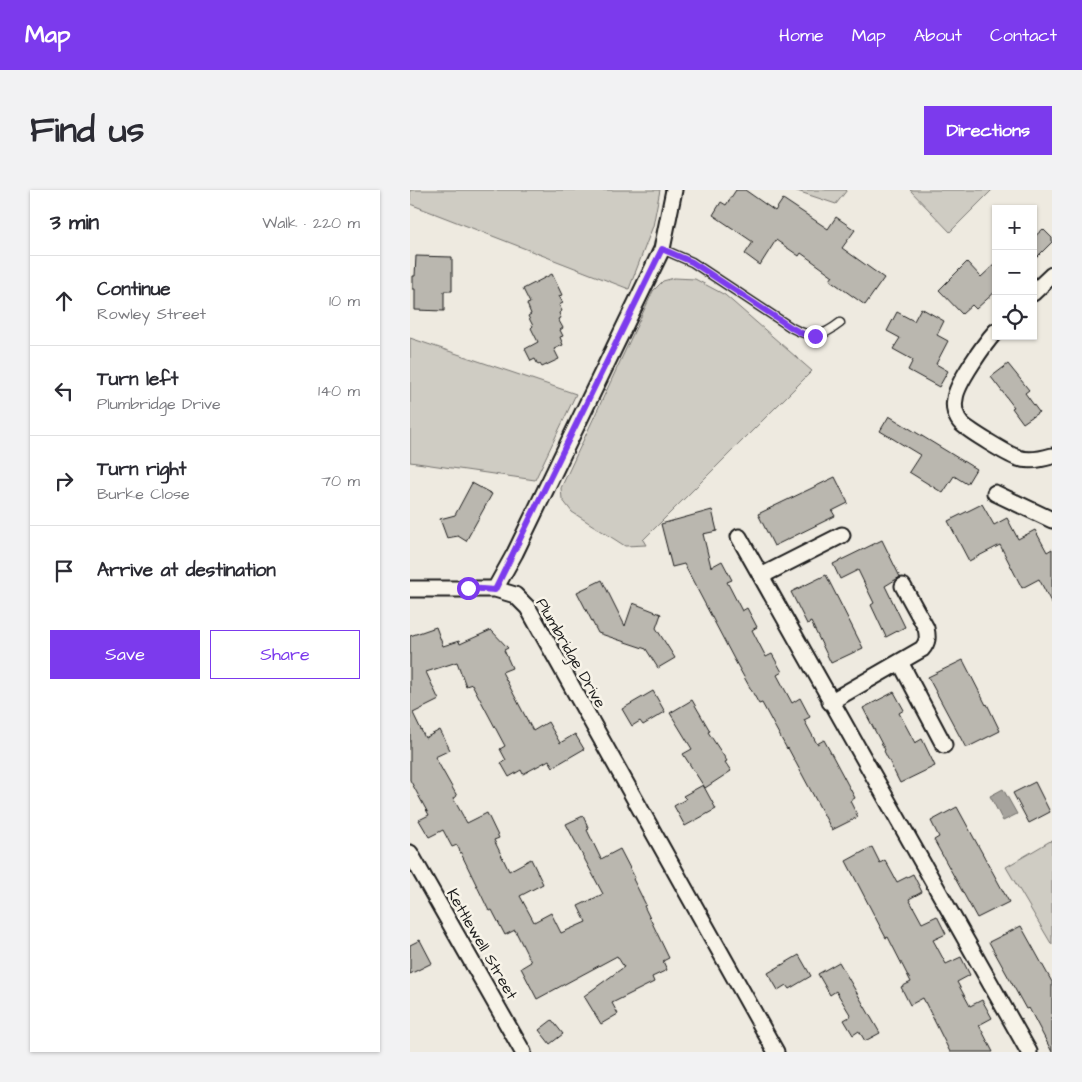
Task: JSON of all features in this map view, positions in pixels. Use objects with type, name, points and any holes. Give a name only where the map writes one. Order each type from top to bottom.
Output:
[{"type":"street","points":[[495,590],[662,249],[674,190]]},
{"type":"street","points":[[1037,290],[1052,275]]},
{"type":"street","points":[[992,337],[959,386],[954,399],[955,412],[962,423],[1005,452],[1019,458],[1033,460],[1052,456]]},
{"type":"street","points":[[995,493],[1052,520]]},
{"type":"street","points":[[762,576],[842,535]]},
{"type":"street","points":[[738,538],[762,576],[830,702],[1029,1052]]},
{"type":"street","points":[[830,702],[922,649],[927,643],[928,635],[926,628],[903,586]]},
{"type":"street","name":"Plumbridge Drive","points":[[410,589],[495,590],[514,595],[528,608],[776,1052]]},
{"type":"street","points":[[900,662],[944,745]]},
{"type":"street","name":"Kettlewell Street","points":[[410,853],[523,1052]]},
{"type":"lane","points":[[662,249],[692,262],[803,334],[815,336],[825,334],[840,323]]},
{"type":"shaded area","points":[[410,190],[660,190],[653,226],[629,289],[410,204]]},
{"type":"shaded area","points":[[794,190],[847,190],[836,204]]},
{"type":"shaded area","points":[[910,190],[992,190],[950,232]]},
{"type":"shaded area","points":[[674,278],[695,279],[725,295],[812,371],[643,540],[646,545],[625,546],[572,512],[562,499],[561,488],[653,291],[663,281]]},
{"type":"shaded area","points":[[410,338],[576,394],[535,480],[410,462]]},
{"type":"shaded area","points":[[1003,789],[1017,814],[1003,821],[990,796]]},
{"type":"shaded area","points":[[1052,840],[1052,945],[1006,867]]},
{"type":"building","points":[[736,190],[745,190],[775,211],[783,199],[828,229],[836,217],[855,230],[842,248],[884,278],[865,305],[830,280],[833,276],[801,253],[799,256],[776,240],[760,265],[745,254],[753,242],[713,215],[721,202],[726,205]]},
{"type":"building","points":[[1043,229],[1052,238],[1052,242],[1037,257],[1037,250],[1037,234]]},
{"type":"building","points":[[416,256],[452,257],[452,291],[444,291],[444,311],[415,310],[413,276],[415,276]]},
{"type":"building","points":[[967,262],[981,277],[992,267],[992,295],[976,309],[972,305],[962,314],[939,290]]},
{"type":"building","points":[[552,274],[562,295],[559,296],[563,303],[559,305],[562,311],[559,313],[561,318],[558,319],[563,328],[560,330],[563,336],[560,337],[563,345],[554,349],[559,359],[542,367],[540,364],[538,365],[535,359],[531,361],[525,349],[538,342],[531,328],[533,326],[528,316],[531,314],[527,304],[530,303],[523,289]]},
{"type":"building","points":[[921,308],[944,321],[937,335],[948,341],[936,364],[948,371],[939,387],[908,370],[913,360],[893,349],[900,338],[887,331],[897,312],[914,321]]},
{"type":"building","points":[[1008,364],[1029,390],[1025,393],[1039,412],[1023,423],[1012,408],[1014,407],[991,377]]},
{"type":"building","points":[[889,416],[976,469],[967,484],[954,476],[943,493],[909,472],[920,455],[880,431]]},
{"type":"building","points":[[835,477],[848,503],[832,511],[835,516],[774,546],[758,514]]},
{"type":"building","points":[[472,483],[492,494],[466,541],[458,536],[447,538],[440,519],[455,515]]},
{"type":"building","points":[[982,504],[994,525],[1007,518],[1018,539],[1035,530],[1047,552],[1052,549],[1052,604],[1039,579],[1022,588],[1000,545],[969,561],[948,521]]},
{"type":"building","points":[[712,510],[717,531],[703,534],[711,567],[722,561],[732,580],[727,582],[742,611],[747,608],[757,627],[752,630],[766,657],[772,654],[782,672],[777,675],[792,703],[800,698],[810,717],[804,720],[817,744],[824,740],[855,798],[850,801],[858,817],[832,830],[762,703],[759,704],[684,564],[672,567],[661,524]]},
{"type":"building","points":[[882,540],[900,577],[885,586],[905,627],[886,637],[871,605],[874,603],[858,570],[840,579],[833,564]]},
{"type":"building","points":[[826,575],[863,648],[831,663],[811,622],[807,624],[791,592]]},
{"type":"building","points":[[602,580],[625,626],[633,603],[661,614],[656,628],[675,658],[658,668],[646,649],[598,633],[577,592]]},
{"type":"building","points":[[436,627],[443,646],[459,641],[460,644],[491,630],[508,648],[504,650],[512,668],[502,672],[533,731],[548,722],[560,743],[575,734],[584,749],[553,767],[549,760],[523,774],[521,770],[509,777],[501,763],[506,760],[500,749],[505,746],[472,684],[466,686],[457,662],[426,672],[439,700],[413,713],[425,738],[440,730],[450,750],[435,757],[457,796],[453,798],[467,823],[487,813],[499,838],[494,840],[509,871],[531,859],[543,884],[520,896],[534,922],[551,913],[561,933],[586,922],[578,906],[603,894],[566,824],[583,816],[589,829],[587,830],[601,859],[620,849],[635,878],[633,879],[646,905],[644,906],[669,958],[663,961],[667,970],[652,977],[654,982],[612,1003],[618,1014],[601,1024],[584,996],[624,967],[617,956],[537,999],[521,968],[531,962],[515,930],[505,935],[492,910],[489,911],[457,845],[452,847],[443,830],[429,837],[419,820],[429,815],[410,780],[410,636]]},
{"type":"building","points":[[963,660],[1000,731],[966,748],[928,677]]},
{"type":"building","points":[[653,691],[665,712],[643,725],[640,721],[632,726],[622,709]]},
{"type":"building","points":[[894,692],[904,710],[899,713],[915,743],[922,739],[935,766],[900,783],[863,708]]},
{"type":"building","points":[[692,700],[731,771],[705,788],[683,754],[692,749],[670,713]]},
{"type":"building","points":[[1035,782],[1050,812],[1029,823],[1013,793]]},
{"type":"building","points":[[703,785],[716,809],[685,826],[674,806],[686,799],[683,796]]},
{"type":"building","points":[[957,807],[1009,902],[977,918],[934,840],[939,837],[931,821]]},
{"type":"building","points":[[872,847],[880,863],[885,860],[897,882],[913,874],[922,892],[909,899],[922,923],[937,916],[946,934],[933,940],[946,964],[961,957],[970,975],[957,982],[970,1006],[982,1000],[992,1018],[979,1025],[993,1052],[950,1052],[923,998],[910,1005],[901,987],[911,982],[846,861]]},
{"type":"building","points":[[1021,926],[1052,982],[1052,1052],[1029,1008],[1026,1009],[989,942]]},
{"type":"building","points":[[420,940],[432,963],[410,974],[410,945]]},
{"type":"building","points":[[799,955],[811,976],[789,989],[786,985],[778,990],[768,973]]},
{"type":"building","points":[[839,962],[880,1033],[865,1041],[859,1031],[853,1035],[844,1020],[851,1016],[836,991],[830,995],[818,974]]},
{"type":"building","points":[[552,1020],[563,1034],[550,1044],[539,1030]]},
{"type":"route","points":[[468,588],[495,590],[662,249],[692,262],[792,328],[803,334],[815,336]]}]
